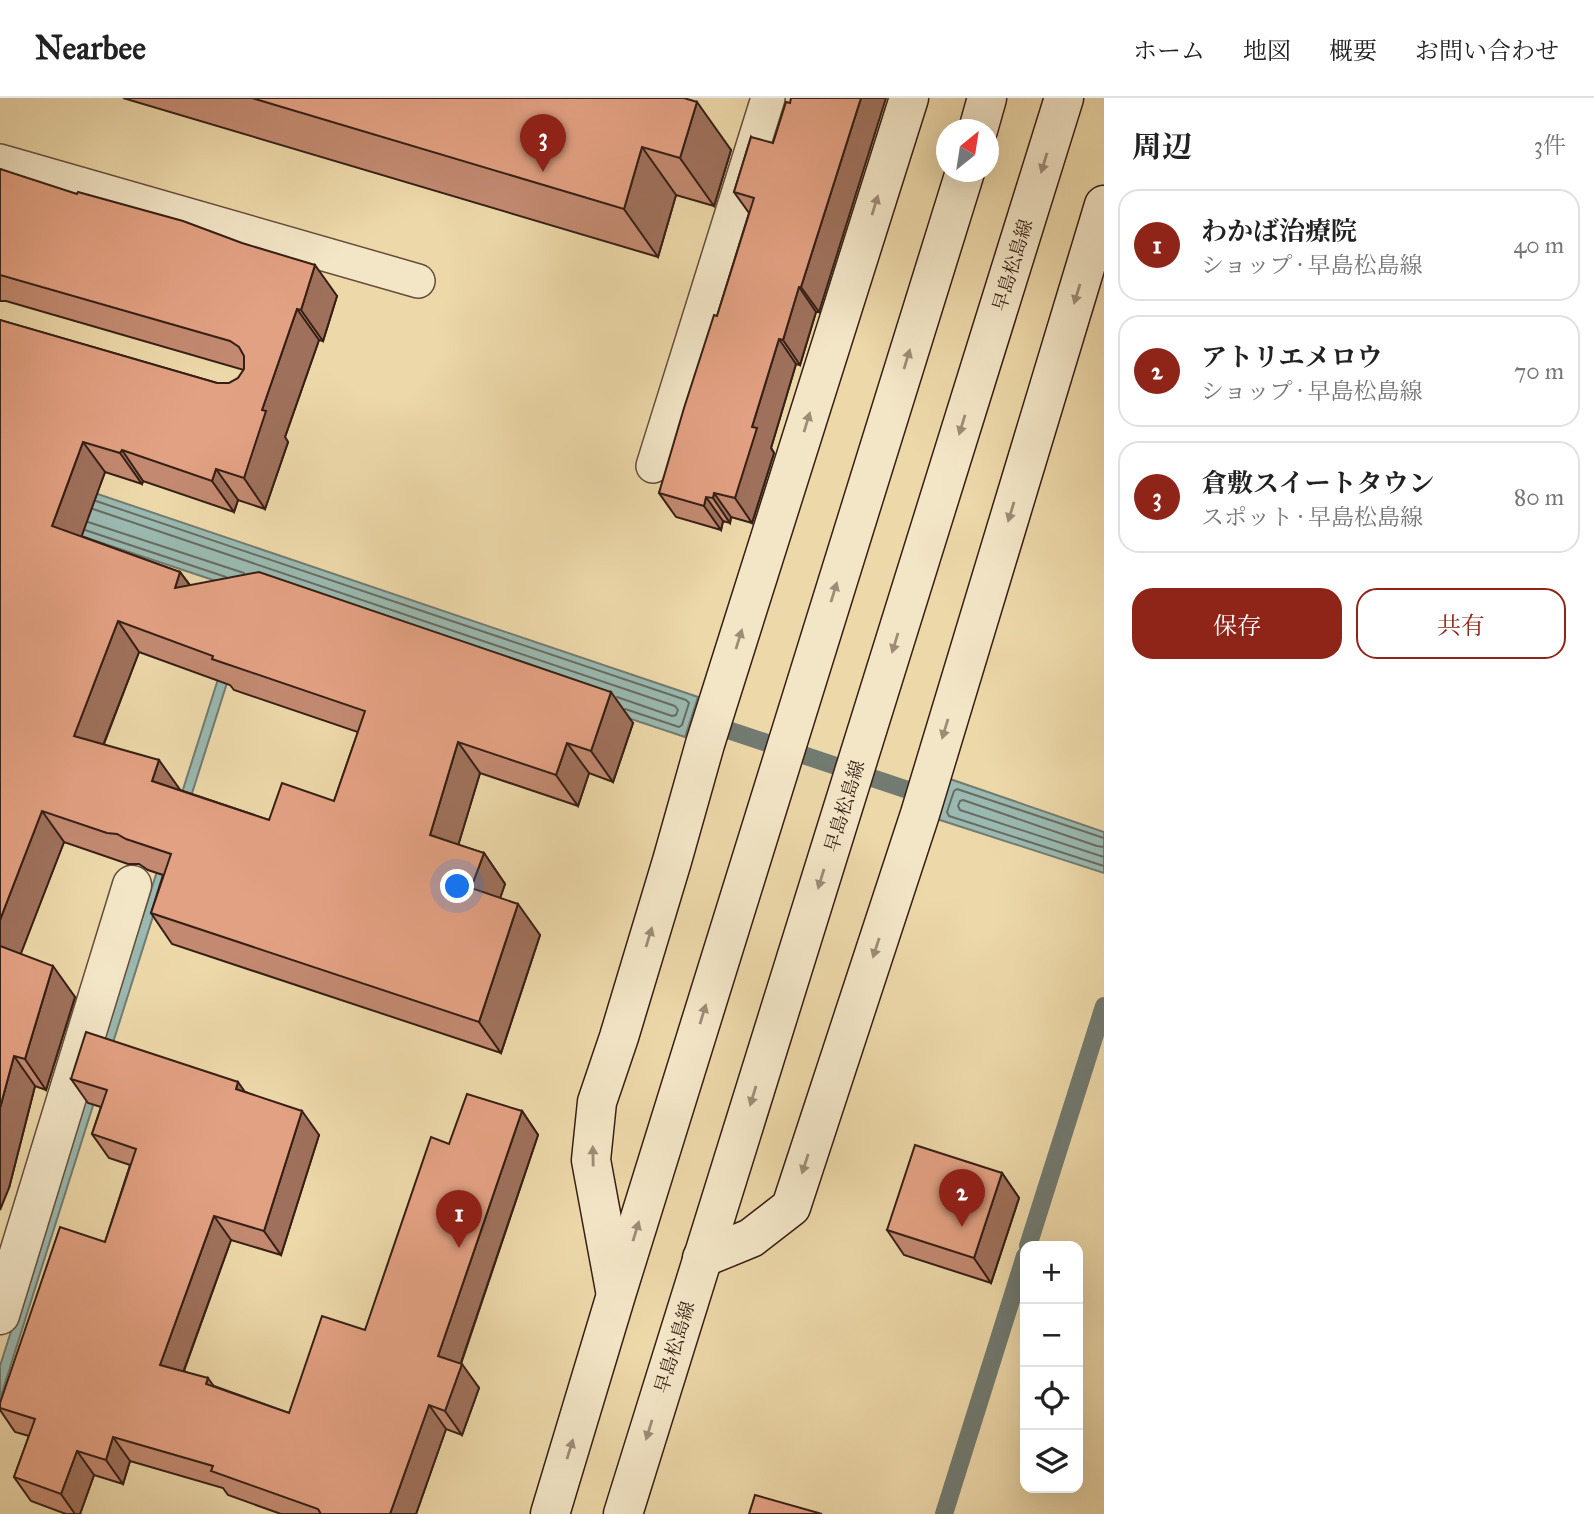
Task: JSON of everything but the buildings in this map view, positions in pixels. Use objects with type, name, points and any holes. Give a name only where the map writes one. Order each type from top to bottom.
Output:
[{"type":"main road","points":[[616,1295],[592,1160],[597,1102],[672,861],[705,744],[909,98]]},
{"type":"main road","points":[[981,119],[987,98]]},
{"type":"main road","name":"早島松島線","points":[[623,1514],[1064,98]]},
{"type":"main road","points":[[550,1514],[962,182]]},
{"type":"main road","points":[[702,1258],[751,1238],[791,1207],[920,814],[1104,205]]},
{"type":"main road","points":[[0,1315],[132,885]]},
{"type":"lane","points":[[653,466],[768,98]]},
{"type":"lane","points":[[0,161],[418,281]]},
{"type":"water","points":[[0,461],[698,697],[685,737],[280,602],[252,604],[0,1399],[0,1366],[246,591],[0,509]]},
{"type":"water","points":[[950,779],[1104,832],[1104,873],[937,819]]},
{"type":"waterway","points":[[707,723],[929,797]]},
{"type":"waterway","points":[[1030,1241],[1104,1006]]},
{"type":"waterway","points":[[944,1514],[1020,1272]]},
{"type":"place","name":"倉敷スイートタウン","points":[[543,172]]},
{"type":"place","name":"アトリエメロウ","points":[[962,1227]]},
{"type":"place","name":"わかば治療院","points":[[459,1248]]}]
